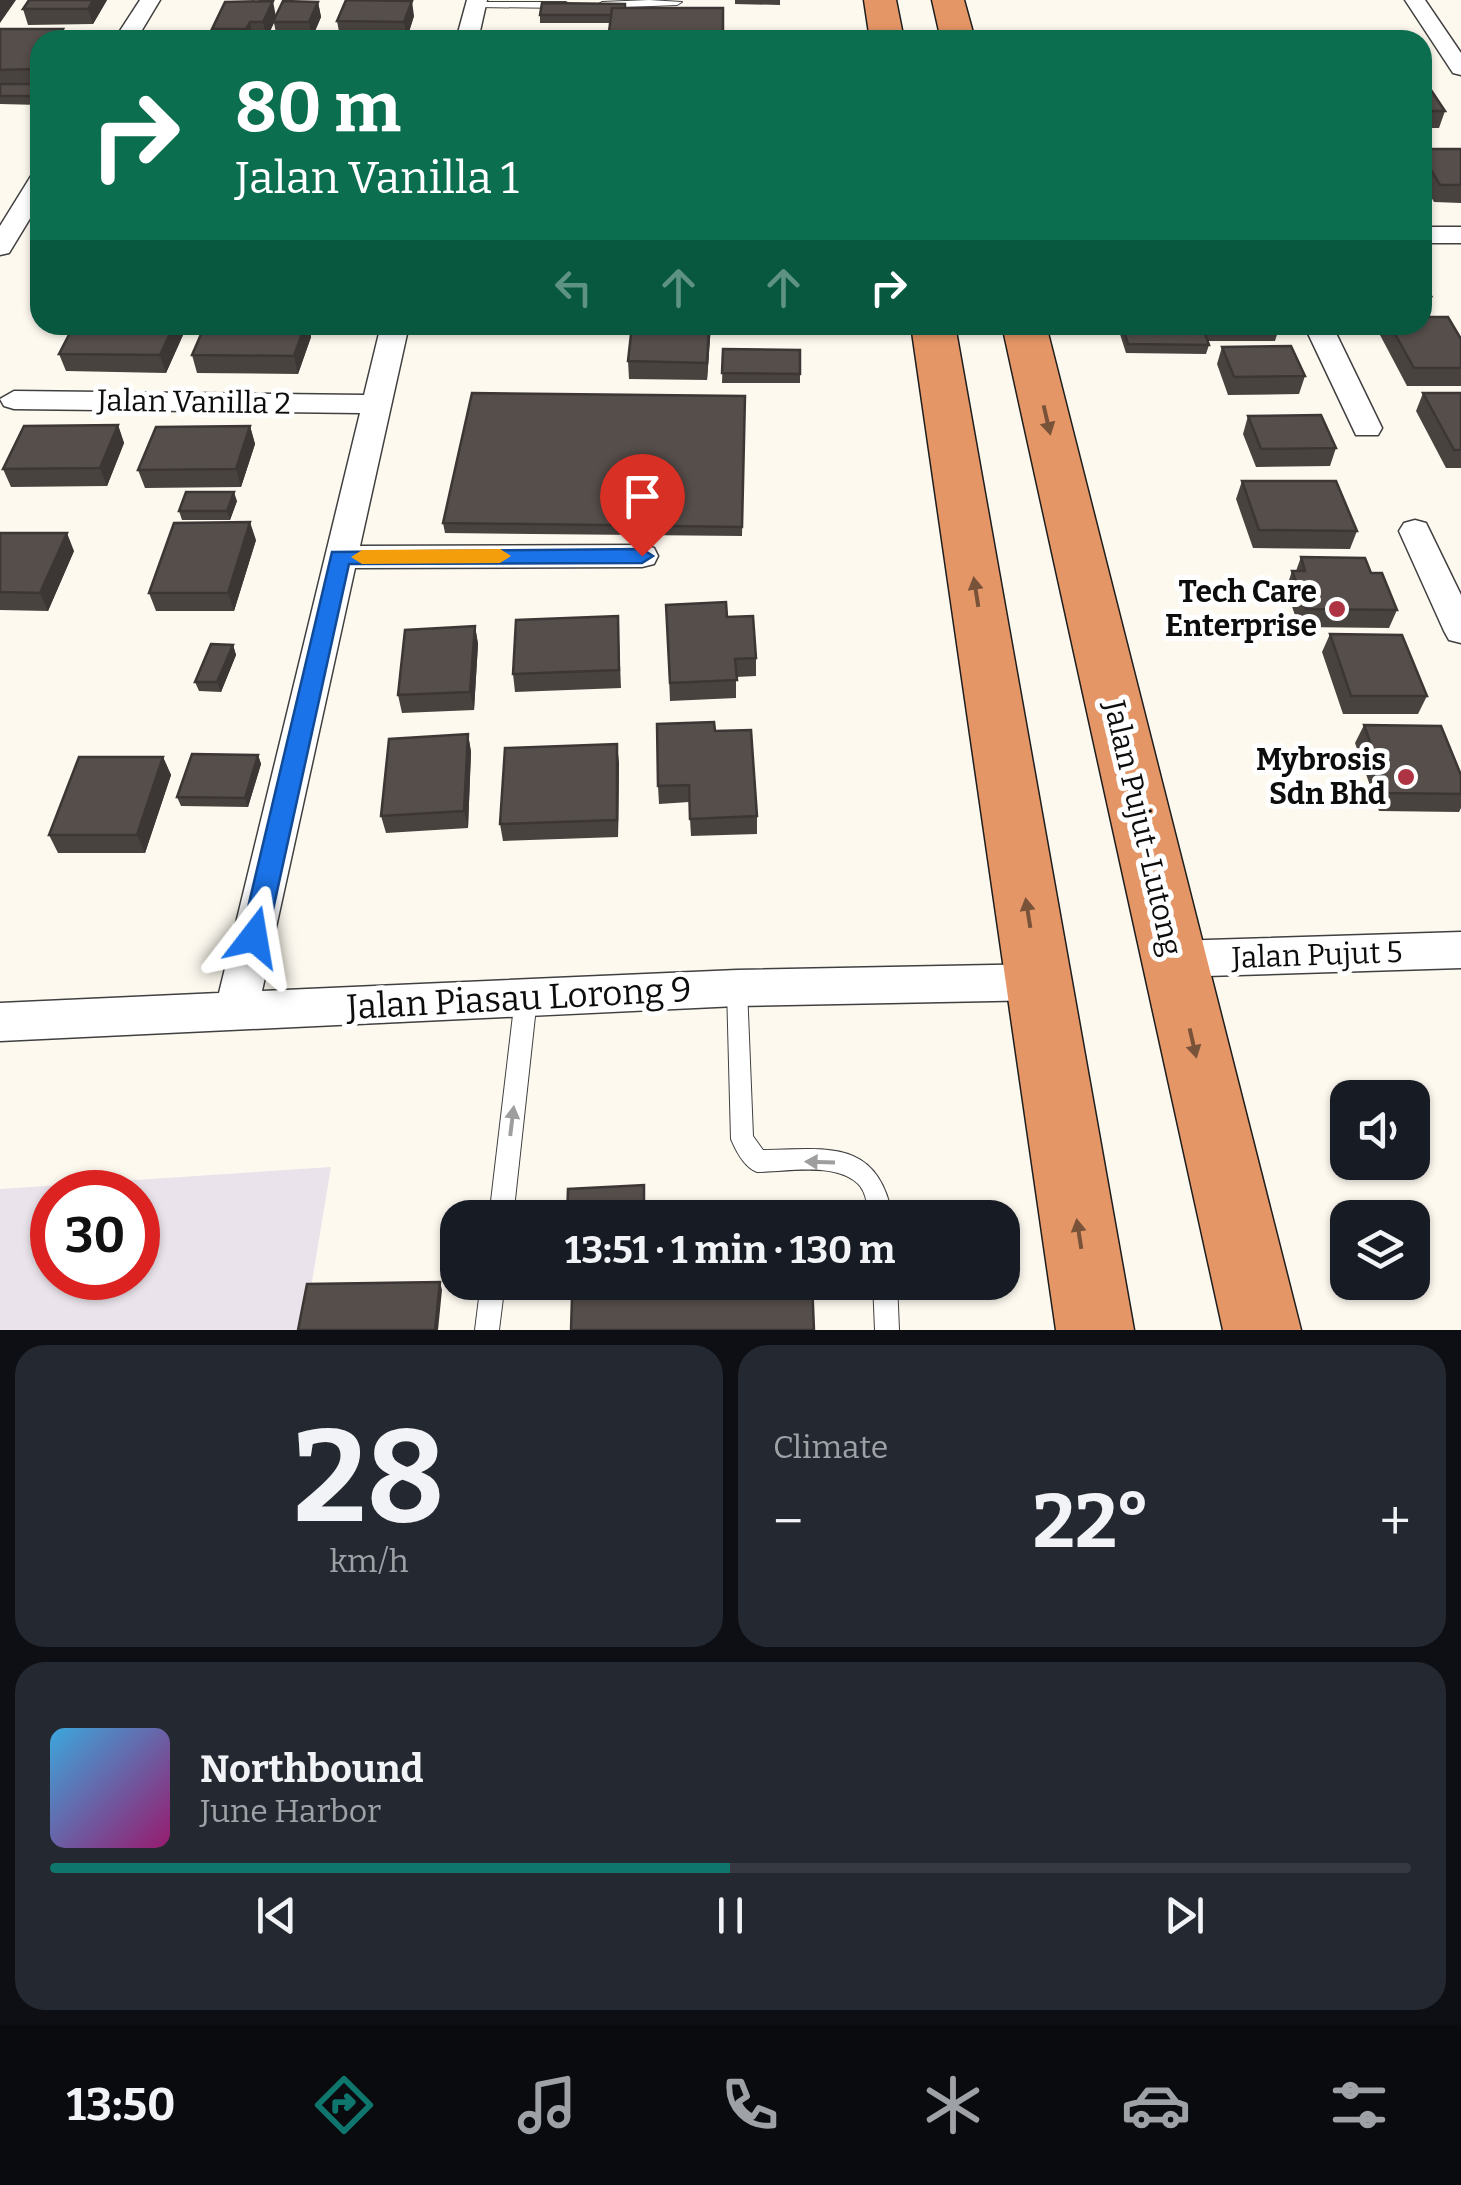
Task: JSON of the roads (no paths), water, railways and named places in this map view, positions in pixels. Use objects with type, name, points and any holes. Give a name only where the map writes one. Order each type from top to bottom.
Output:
[{"type":"highway","points":[[880,0],[885,30]]},
{"type":"highway","points":[[948,0],[956,30]]},
{"type":"highway","points":[[935,335],[1095,1330]]},
{"type":"highway","name":"Jalan Pujut-Lutong","points":[[1026,335],[1262,1330]]},
{"type":"street","points":[[132,30],[150,0]]},
{"type":"street","points":[[1416,0],[1416,6],[1459,65]]},
{"type":"street","points":[[470,30],[477,2]]},
{"type":"street","points":[[1432,63],[1459,65]]},
{"type":"street","points":[[0,246],[30,196]]},
{"type":"street","points":[[1432,235],[1461,235]]},
{"type":"street","points":[[236,1012],[392,335]]},
{"type":"street","points":[[1323,335],[1367,428]]},
{"type":"street","name":"Jalan Vanilla 2","points":[[14,400],[374,404]]},
{"type":"street","points":[[1415,531],[1461,631]]},
{"type":"street","points":[[340,557],[642,556]]},
{"type":"street","name":"Jalan Pujut 5","points":[[1174,959],[1461,950]]},
{"type":"street","name":"Jalan Piasau Lorong 9","points":[[0,1022],[736,988],[1039,982]]},
{"type":"lane","points":[[477,2],[644,6],[676,2]]},
{"type":"lane","points":[[736,988],[742,1139],[748,1151],[758,1161],[836,1162],[865,1171],[879,1192],[880,1200]]},
{"type":"lane","points":[[503,1200],[526,998]]},
{"type":"lane","points":[[488,1330],[491,1300]]},
{"type":"lane","points":[[886,1300],[888,1330]]},
{"type":"place","name":"Tech Care Enterprise","points":[[1337,609]]},
{"type":"place","name":"Mybrosis Sdn Bhd","points":[[1406,777]]}]
